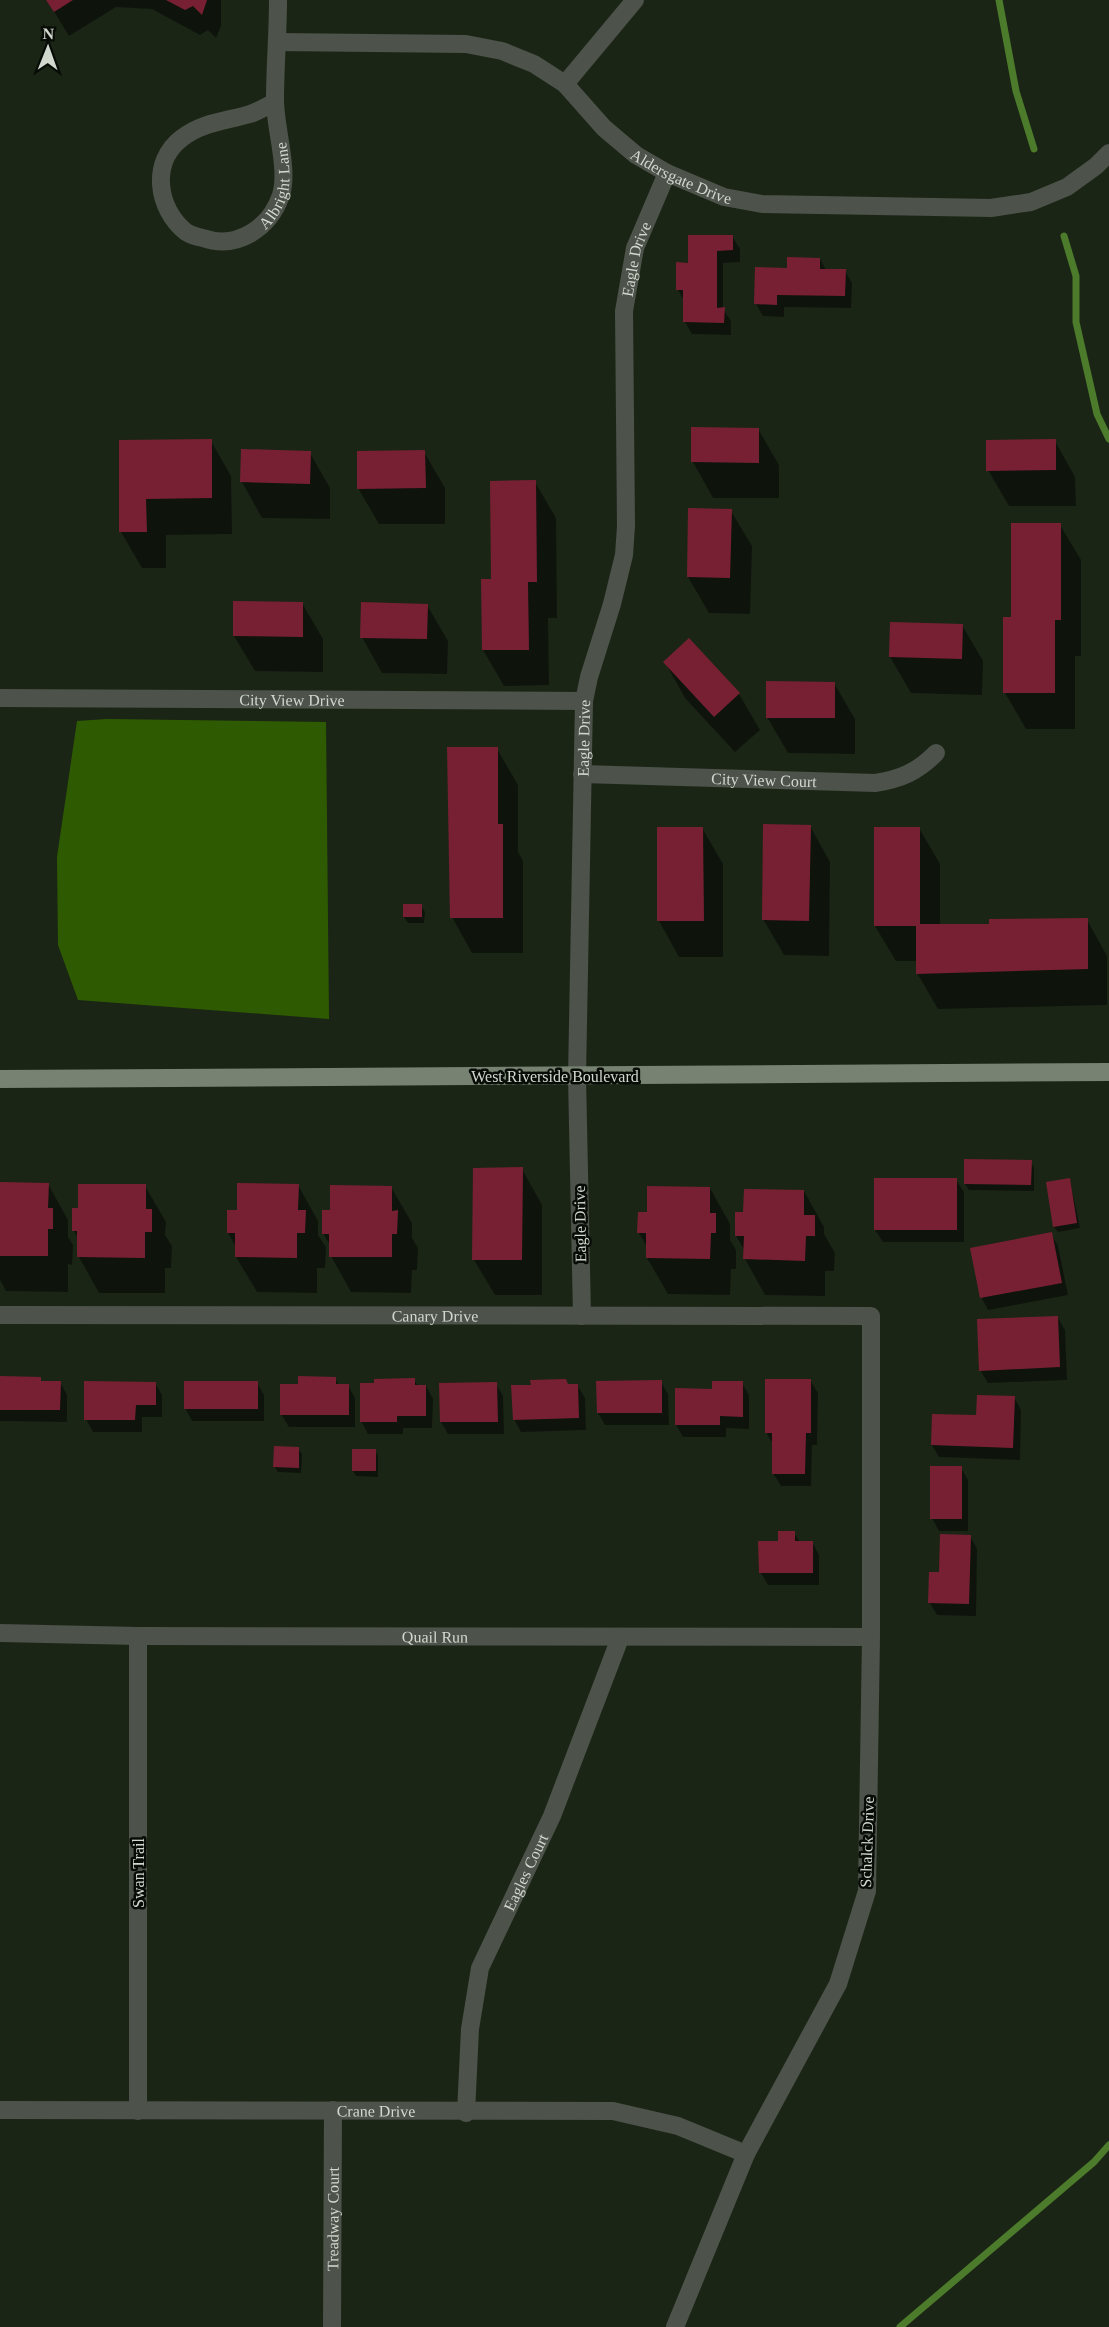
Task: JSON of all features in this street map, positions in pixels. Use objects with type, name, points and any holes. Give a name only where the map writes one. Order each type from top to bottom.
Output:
[{"type":"main road","name":"West Riverside Boulevard","points":[[0,1079],[1109,1072]]},
{"type":"street","name":"Albright Lane","points":[[275,102],[251,114],[201,128],[182,138],[166,156],[159,177],[165,202],[174,219],[188,233],[213,242],[235,241],[259,230],[272,214],[282,194],[275,102],[278,0]]},
{"type":"street","points":[[565,84],[636,0]]},
{"type":"street","name":"Aldersgate Drive","points":[[278,42],[466,44],[502,51],[534,64],[565,84],[604,128],[636,155],[667,173],[724,197],[762,204],[991,208],[1031,202],[1067,187],[1096,166],[1109,153]]},
{"type":"street","name":"Eagle Drive","points":[[582,1316],[577,1077],[584,701],[624,555],[626,526],[624,311],[629,272],[635,248],[667,173]]},
{"type":"street","name":"City View Drive","points":[[0,698],[584,701]]},
{"type":"street","name":"City View Court","points":[[582,774],[875,783],[898,780],[920,769],[936,753]]},
{"type":"street","name":"Canary Drive","points":[[0,1314],[871,1317]]},
{"type":"street","name":"Schalck Drive","points":[[675,2327],[746,2154],[838,1984],[867,1891],[871,1638],[871,1317]]},
{"type":"street","name":"Quail Run","points":[[0,1633],[138,1636],[871,1638]]},
{"type":"street","name":"Swan Trail","points":[[138,1636],[138,2111]]},
{"type":"street","name":"Eagles Court","points":[[466,2113],[470,2029],[480,1968],[552,1816],[620,1638]]},
{"type":"street","name":"Crane Drive","points":[[0,2110],[333,2110],[466,2113],[613,2111],[678,2126],[746,2154]]},
{"type":"street","name":"Treadway Court","points":[[332,2327],[333,2110]]},
{"type":"green space","points":[[107,719],[326,722],[329,1019],[78,1000],[58,945],[57,857],[77,721]]},
{"type":"building","points":[[46,0],[73,0],[54,12]]},
{"type":"building","points":[[166,0],[207,0],[202,15],[193,6],[185,10]]},
{"type":"building","points":[[688,235],[733,235],[733,250],[717,251],[717,308],[725,307],[724,323],[683,322],[683,290],[676,290],[676,262],[688,263]]},
{"type":"building","points":[[787,257],[820,258],[820,269],[846,269],[845,296],[777,295],[777,305],[754,304],[755,267],[787,268]]},
{"type":"building","points":[[691,427],[759,428],[759,463],[691,462]]},
{"type":"building","points":[[212,439],[212,498],[146,499],[147,532],[119,532],[119,440]]},
{"type":"building","points":[[1056,439],[1056,470],[986,471],[986,440]]},
{"type":"building","points":[[241,449],[311,451],[310,484],[240,482]]},
{"type":"building","points":[[425,450],[426,488],[357,489],[357,451]]},
{"type":"building","points":[[536,480],[537,582],[528,582],[529,650],[482,650],[481,579],[491,579],[490,481]]},
{"type":"building","points":[[688,508],[732,509],[730,578],[687,577]]},
{"type":"building","points":[[1011,523],[1061,523],[1061,620],[1055,620],[1055,693],[1003,693],[1003,617],[1011,617]]},
{"type":"building","points":[[233,601],[303,602],[303,637],[233,636]]},
{"type":"building","points":[[361,602],[428,604],[427,639],[360,638]]},
{"type":"building","points":[[890,622],[963,624],[962,659],[889,657]]},
{"type":"building","points":[[689,638],[740,693],[714,717],[663,662]]},
{"type":"building","points":[[766,681],[835,682],[835,718],[766,718]]},
{"type":"building","points":[[447,747],[498,747],[498,824],[503,824],[503,918],[450,918]]},
{"type":"building","points":[[763,824],[811,825],[809,921],[762,920]]},
{"type":"building","points":[[657,827],[703,827],[704,921],[657,921]]},
{"type":"building","points":[[874,827],[920,827],[920,924],[989,924],[989,919],[1088,918],[1088,969],[916,974],[916,926],[874,926]]},
{"type":"building","points":[[403,904],[422,904],[422,917],[403,917]]},
{"type":"building","points":[[964,1159],[1032,1160],[1031,1185],[964,1184]]},
{"type":"building","points":[[523,1167],[522,1260],[472,1260],[473,1168]]},
{"type":"building","points":[[874,1178],[957,1178],[957,1230],[874,1230]]},
{"type":"building","points":[[1070,1178],[1077,1223],[1053,1227],[1046,1182]]},
{"type":"building","points":[[0,1182],[49,1183],[48,1208],[53,1208],[53,1229],[48,1229],[48,1256],[0,1256]]},
{"type":"building","points":[[237,1183],[299,1184],[298,1210],[306,1210],[305,1233],[297,1233],[297,1258],[235,1257],[235,1233],[227,1233],[227,1210],[237,1210]]},
{"type":"building","points":[[78,1184],[146,1184],[146,1209],[152,1209],[152,1232],[145,1232],[145,1258],[77,1257],[77,1231],[72,1231],[72,1208],[78,1208]]},
{"type":"building","points":[[330,1185],[392,1186],[392,1211],[398,1210],[397,1234],[392,1234],[392,1257],[329,1257],[329,1234],[322,1234],[322,1210],[330,1210]]},
{"type":"building","points":[[647,1186],[710,1187],[710,1213],[716,1213],[716,1233],[711,1233],[710,1259],[646,1258],[646,1233],[637,1233],[638,1212],[647,1212]]},
{"type":"building","points":[[744,1189],[804,1190],[804,1215],[815,1215],[815,1236],[806,1236],[805,1261],[743,1259],[744,1236],[735,1236],[735,1212],[743,1212]]},
{"type":"building","points":[[1052,1232],[1062,1283],[980,1298],[970,1248]]},
{"type":"building","points":[[1058,1316],[1060,1367],[979,1371],[977,1319]]},
{"type":"building","points":[[0,1376],[41,1377],[41,1381],[61,1381],[60,1410],[0,1410]]},
{"type":"building","points":[[298,1376],[336,1377],[336,1384],[349,1384],[349,1415],[280,1415],[280,1384],[298,1384]]},
{"type":"building","points":[[415,1378],[415,1385],[426,1385],[426,1416],[397,1416],[397,1422],[360,1422],[360,1383],[374,1383],[374,1379]]},
{"type":"building","points":[[566,1379],[568,1384],[578,1384],[579,1418],[513,1420],[511,1385],[531,1385],[530,1380]]},
{"type":"building","points":[[765,1379],[811,1379],[811,1433],[806,1433],[805,1474],[772,1474],[772,1433],[765,1433]]},
{"type":"building","points":[[662,1380],[662,1413],[597,1413],[596,1381]]},
{"type":"building","points":[[84,1381],[156,1382],[156,1405],[136,1405],[135,1420],[84,1420]]},
{"type":"building","points":[[184,1381],[258,1381],[258,1409],[184,1409]]},
{"type":"building","points":[[712,1381],[743,1381],[743,1417],[720,1416],[720,1425],[675,1425],[675,1388],[712,1389]]},
{"type":"building","points":[[497,1382],[498,1422],[440,1422],[439,1383]]},
{"type":"building","points":[[977,1395],[1015,1396],[1013,1448],[931,1445],[932,1414],[976,1415]]},
{"type":"building","points":[[274,1446],[299,1447],[299,1468],[273,1467]]},
{"type":"building","points":[[352,1449],[376,1449],[376,1471],[352,1471]]},
{"type":"building","points":[[930,1466],[962,1466],[962,1519],[930,1519]]},
{"type":"building","points":[[778,1531],[795,1531],[795,1541],[813,1541],[813,1573],[759,1573],[758,1541],[778,1541]]},
{"type":"building","points":[[940,1534],[971,1535],[969,1604],[928,1603],[929,1572],[939,1572]]},
{"type":"waterway","points":[[999,0],[1016,91],[1034,149]]},
{"type":"waterway","points":[[1064,236],[1076,276],[1076,322],[1097,414],[1109,439]]},
{"type":"waterway","points":[[900,2327],[1094,2162],[1109,2145]]}]
